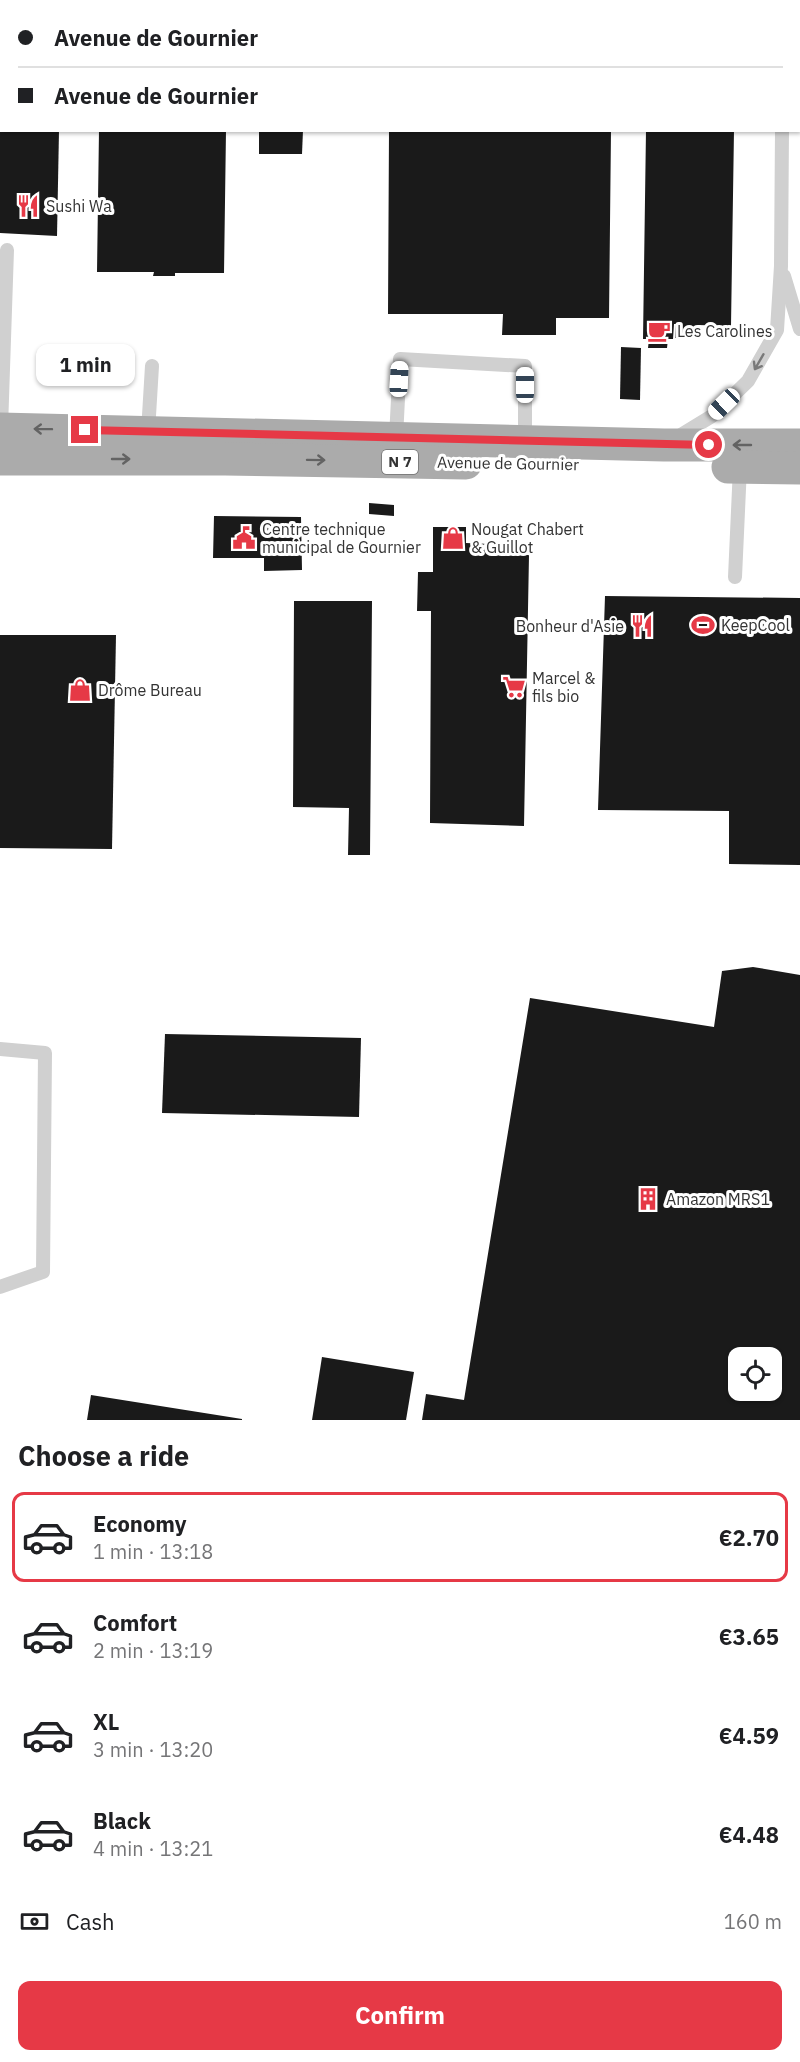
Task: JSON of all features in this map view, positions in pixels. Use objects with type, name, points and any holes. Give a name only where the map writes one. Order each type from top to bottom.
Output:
[{"type":"main road","name":"Avenue de Gournier","points":[[0,429],[664,445],[800,445]]},
{"type":"main road","name":"Avenue de Gournier","points":[[0,459],[225,459],[800,468]]},
{"type":"lane","points":[[664,445],[712,416],[748,381],[777,330],[781,266],[782,132]]},
{"type":"lane","points":[[0,429],[7,250]]},
{"type":"lane","points":[[781,266],[800,328]]},
{"type":"lane","points":[[396,438],[400,359],[525,366],[525,442]]},
{"type":"lane","points":[[148,432],[152,366]]},
{"type":"lane","points":[[735,576],[740,467]]},
{"type":"lane","points":[[0,1049],[45,1053],[43,1272],[0,1287]]},
{"type":"building","points":[[0,132],[59,132],[57,236],[0,233]]},
{"type":"building","points":[[99,132],[226,132],[224,273],[175,273],[175,276],[153,276],[154,272],[97,272]]},
{"type":"building","points":[[259,132],[303,132],[302,154],[259,154]]},
{"type":"building","points":[[389,132],[611,132],[609,318],[556,318],[556,335],[502,335],[503,314],[388,314]]},
{"type":"building","points":[[646,132],[734,132],[731,326],[698,325],[698,338],[675,338],[676,324],[674,324],[673,339],[668,339],[667,348],[648,348],[649,339],[643,339]]},
{"type":"building","points":[[621,347],[641,348],[640,400],[620,399]]},
{"type":"building","points":[[369,503],[394,505],[394,516],[369,514]]},
{"type":"building","points":[[214,516],[301,517],[302,570],[264,571],[264,558],[213,558]]},
{"type":"building","points":[[433,527],[466,527],[466,543],[490,544],[489,554],[529,555],[524,826],[430,823],[431,611],[417,611],[418,572],[433,572]]},
{"type":"building","points":[[605,596],[800,598],[800,865],[729,864],[729,811],[598,810]]},
{"type":"building","points":[[294,601],[372,601],[370,855],[348,855],[349,808],[293,807]]},
{"type":"building","points":[[0,635],[116,635],[112,849],[0,848]]},
{"type":"building","name":"Amazon MRS1","points":[[753,967],[800,975],[800,1420],[422,1420],[426,1394],[464,1400],[530,998],[714,1027],[722,971]]},
{"type":"building","points":[[165,1034],[361,1038],[359,1117],[162,1113]]},
{"type":"building","points":[[322,1357],[414,1372],[406,1420],[312,1420]]},
{"type":"building","points":[[91,1395],[242,1419],[242,1420],[87,1420]]},
{"type":"place","name":"Sushi Wa","points":[[28,206]]},
{"type":"place","name":"Les Carolines","points":[[659,331]]},
{"type":"place","name":"Centre technique municipal de Gournier","points":[[244,538]]},
{"type":"place","name":"Nougat Chabert & Guillot","points":[[453,538]]},
{"type":"place","name":"KeepCool","points":[[703,625]]},
{"type":"place","name":"Bonheur d'Asie","points":[[642,626]]},
{"type":"place","name":"Marcel & fils bio","points":[[514,687]]},
{"type":"place","name":"Drôme Bureau","points":[[80,690]]},
{"type":"place","name":"Amazon MRS1","points":[[648,1199]]},
{"type":"route","points":[[85,430],[709,445]]}]
